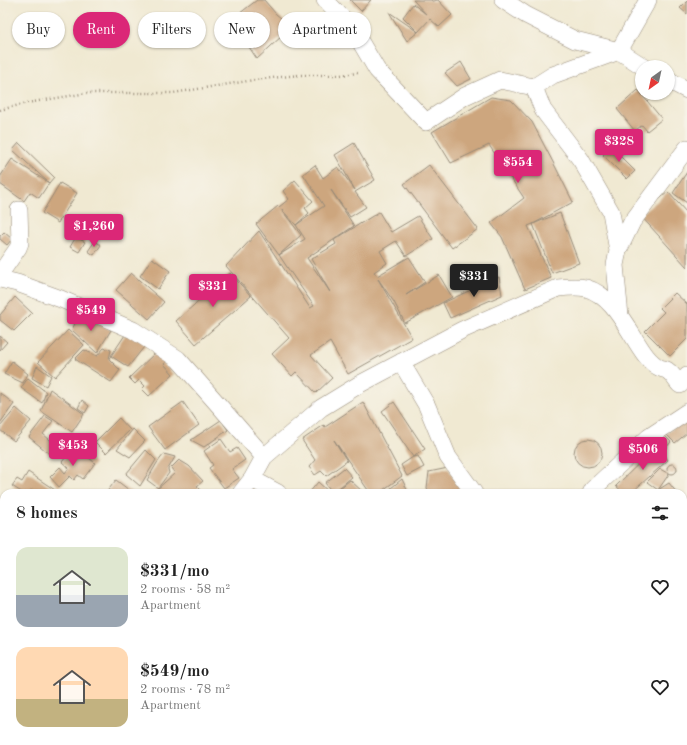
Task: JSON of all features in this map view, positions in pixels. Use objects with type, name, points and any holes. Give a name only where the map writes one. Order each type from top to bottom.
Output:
[{"type":"street","points":[[325,0],[350,26],[377,70],[426,122],[465,96],[500,80],[534,87],[553,74],[619,51],[648,0]]},
{"type":"street","points":[[504,0],[526,15],[575,40],[619,51],[635,61]]},
{"type":"street","points":[[675,84],[687,90]]},
{"type":"street","points":[[534,87],[543,110],[581,160],[611,212],[618,251]]},
{"type":"street","points":[[620,316],[615,265],[618,251],[632,222],[687,148]]},
{"type":"street","points":[[0,274],[20,243],[19,210]]},
{"type":"street","points":[[0,279],[17,283],[61,299],[133,330],[178,359],[264,457]]},
{"type":"street","points":[[244,489],[252,479],[264,457],[322,408],[360,384],[462,330],[558,288],[586,288],[599,294],[609,302],[620,316],[645,355],[652,363],[668,370],[684,386]]},
{"type":"street","points":[[401,362],[427,406],[448,456],[471,489]]},
{"type":"street","points":[[593,489],[649,437],[687,412]]},
{"type":"street","points":[[252,479],[271,489]]},
{"type":"path","points":[[0,110],[27,103],[87,93],[173,93],[284,76],[340,75],[377,70]]},
{"type":"building","points":[[257,0],[264,0],[278,16],[278,40],[270,47],[270,12],[241,12]]},
{"type":"building","points":[[350,0],[371,0],[361,11]]},
{"type":"building","points":[[413,0],[438,0],[452,15],[439,27],[430,19],[418,32],[403,17],[413,4],[426,14]]},
{"type":"building","points":[[687,1],[687,14],[680,8]]},
{"type":"building","points":[[389,12],[418,32],[407,41]]},
{"type":"building","points":[[250,48],[269,48],[257,59]]},
{"type":"building","points":[[461,62],[471,79],[457,86],[445,73]]},
{"type":"building","points":[[635,93],[635,100],[646,100],[662,119],[647,131],[642,125],[635,131],[617,109]]},
{"type":"building","points":[[491,97],[511,100],[532,122],[573,202],[528,226],[551,278],[525,289],[502,237],[491,223],[524,198],[489,145],[451,163],[432,132]]},
{"type":"building","points":[[19,143],[54,177],[49,183],[13,150]]},
{"type":"building","points":[[354,143],[375,180],[355,192],[366,207],[350,217],[331,190],[354,226],[307,258],[330,292],[311,259],[336,244],[334,240],[379,212],[391,232],[418,216],[433,239],[406,256],[396,241],[380,251],[387,263],[374,272],[377,276],[409,257],[425,282],[406,295],[439,275],[452,297],[405,323],[394,302],[378,279],[412,338],[348,374],[330,342],[311,355],[332,378],[316,393],[296,372],[292,376],[272,354],[289,338],[226,266],[259,231],[310,308],[314,306],[279,255],[305,239],[296,225],[324,206],[303,174],[315,165],[323,178],[338,167],[355,190],[335,155]]},
{"type":"building","points":[[611,147],[635,171],[627,179],[603,155]]},
{"type":"building","points":[[12,159],[49,183],[39,198],[30,192],[24,201],[0,184],[0,177]]},
{"type":"building","points":[[429,165],[478,229],[452,248],[404,184]]},
{"type":"building","points":[[687,172],[687,203],[673,193]]},
{"type":"building","points":[[295,180],[313,201],[305,208],[309,213],[296,225],[281,209],[301,235],[279,255],[256,224],[289,199],[283,191]]},
{"type":"building","points":[[60,183],[77,193],[58,223],[42,213]]},
{"type":"building","points":[[668,192],[687,213],[687,267],[640,215]]},
{"type":"building","points":[[560,213],[579,263],[552,273],[533,224]]},
{"type":"building","points":[[4,232],[12,239],[7,245],[0,239],[0,236]]},
{"type":"building","points":[[76,237],[85,242],[79,252],[70,247]]},
{"type":"building","points":[[95,241],[101,245],[94,255],[88,251]]},
{"type":"building","points":[[152,258],[170,271],[158,289],[140,276]]},
{"type":"building","points":[[131,273],[164,302],[149,319],[116,290]]},
{"type":"building","points":[[230,273],[251,296],[196,344],[176,321]]},
{"type":"building","points":[[499,277],[502,295],[450,318],[443,303]]},
{"type":"building","points":[[675,293],[687,304],[687,339],[670,356],[645,331],[664,312],[660,308]]},
{"type":"building","points":[[15,297],[32,313],[14,331],[0,320],[0,315]]},
{"type":"building","points":[[80,312],[111,330],[97,353],[72,330]]},
{"type":"building","points":[[68,330],[84,345],[55,377],[38,362]]},
{"type":"building","points":[[127,332],[148,342],[128,367],[111,356]]},
{"type":"building","points":[[0,336],[7,342],[0,350]]},
{"type":"building","points":[[104,348],[111,350],[109,359],[120,370],[111,382],[75,359],[84,350],[97,356]]},
{"type":"building","points":[[157,351],[167,362],[164,364],[173,374],[149,396],[142,389],[145,386],[139,380],[135,384],[129,378]]},
{"type":"building","points":[[12,361],[28,374],[23,383],[4,374]]},
{"type":"building","points":[[37,366],[51,376],[46,386],[32,378]]},
{"type":"building","points":[[28,378],[46,392],[42,403],[21,388]]},
{"type":"building","points":[[50,389],[84,414],[72,432],[41,411]]},
{"type":"building","points":[[0,393],[14,404],[0,423]]},
{"type":"building","points":[[82,400],[89,406],[85,413],[78,408]]},
{"type":"building","points":[[183,402],[199,425],[165,450],[148,427]]},
{"type":"building","points":[[363,402],[402,476],[384,489],[367,489],[334,440],[347,461],[326,476],[321,471],[315,475],[309,467],[315,460],[302,440],[324,425],[325,427]]},
{"type":"building","points":[[394,402],[425,449],[413,457],[382,411]]},
{"type":"building","points":[[16,408],[31,421],[14,441],[0,430],[0,427]]},
{"type":"building","points":[[45,416],[53,421],[43,434],[57,446],[51,455],[29,437]]},
{"type":"building","points":[[687,417],[687,433],[675,443],[666,434]]},
{"type":"building","points":[[119,418],[130,430],[106,453],[95,442]]},
{"type":"building","points":[[221,420],[228,430],[204,447],[191,440]]},
{"type":"building","points":[[133,429],[145,441],[130,457],[117,449]]},
{"type":"building","points":[[665,436],[671,442],[665,449],[658,445]]},
{"type":"building","points":[[221,439],[230,452],[237,448],[245,460],[232,469],[239,478],[224,488],[209,468],[213,465],[204,451]]},
{"type":"building","points":[[588,439],[598,443],[602,453],[598,463],[588,467],[578,463],[574,453],[578,443]]},
{"type":"building","points":[[658,445],[668,460],[635,489],[619,489],[616,486]]},
{"type":"building","points":[[75,446],[95,463],[83,479],[78,475],[74,480],[70,476],[59,487],[50,477],[60,467],[65,473],[69,468],[62,462]]},
{"type":"building","points":[[146,450],[156,460],[140,486],[126,474]]},
{"type":"building","points":[[164,454],[175,457],[168,469],[169,473],[158,488],[147,480]]},
{"type":"building","points":[[418,456],[424,467],[407,476],[401,465],[413,457]]},
{"type":"building","points":[[179,460],[189,466],[203,481],[197,486],[200,489],[157,489],[175,473],[171,468]]},
{"type":"building","points":[[670,464],[674,464],[677,469],[674,474],[670,474],[667,471],[667,467]]},
{"type":"building","points":[[344,468],[352,477],[338,489],[330,489],[325,483]]},
{"type":"building","points":[[448,468],[462,489],[428,489],[429,472]]},
{"type":"building","points":[[660,469],[669,474],[659,489],[647,482]]},
{"type":"building","points":[[28,472],[54,489],[17,489],[12,486],[17,479],[22,482]]},
{"type":"building","points":[[402,479],[407,489],[390,489]]},
{"type":"building","points":[[116,480],[128,489],[109,489]]},
{"type":"building","points":[[350,480],[360,489],[339,489]]},
{"type":"building","points":[[318,482],[326,489],[312,489]]},
{"type":"building","points":[[669,483],[674,489],[660,489]]}]
